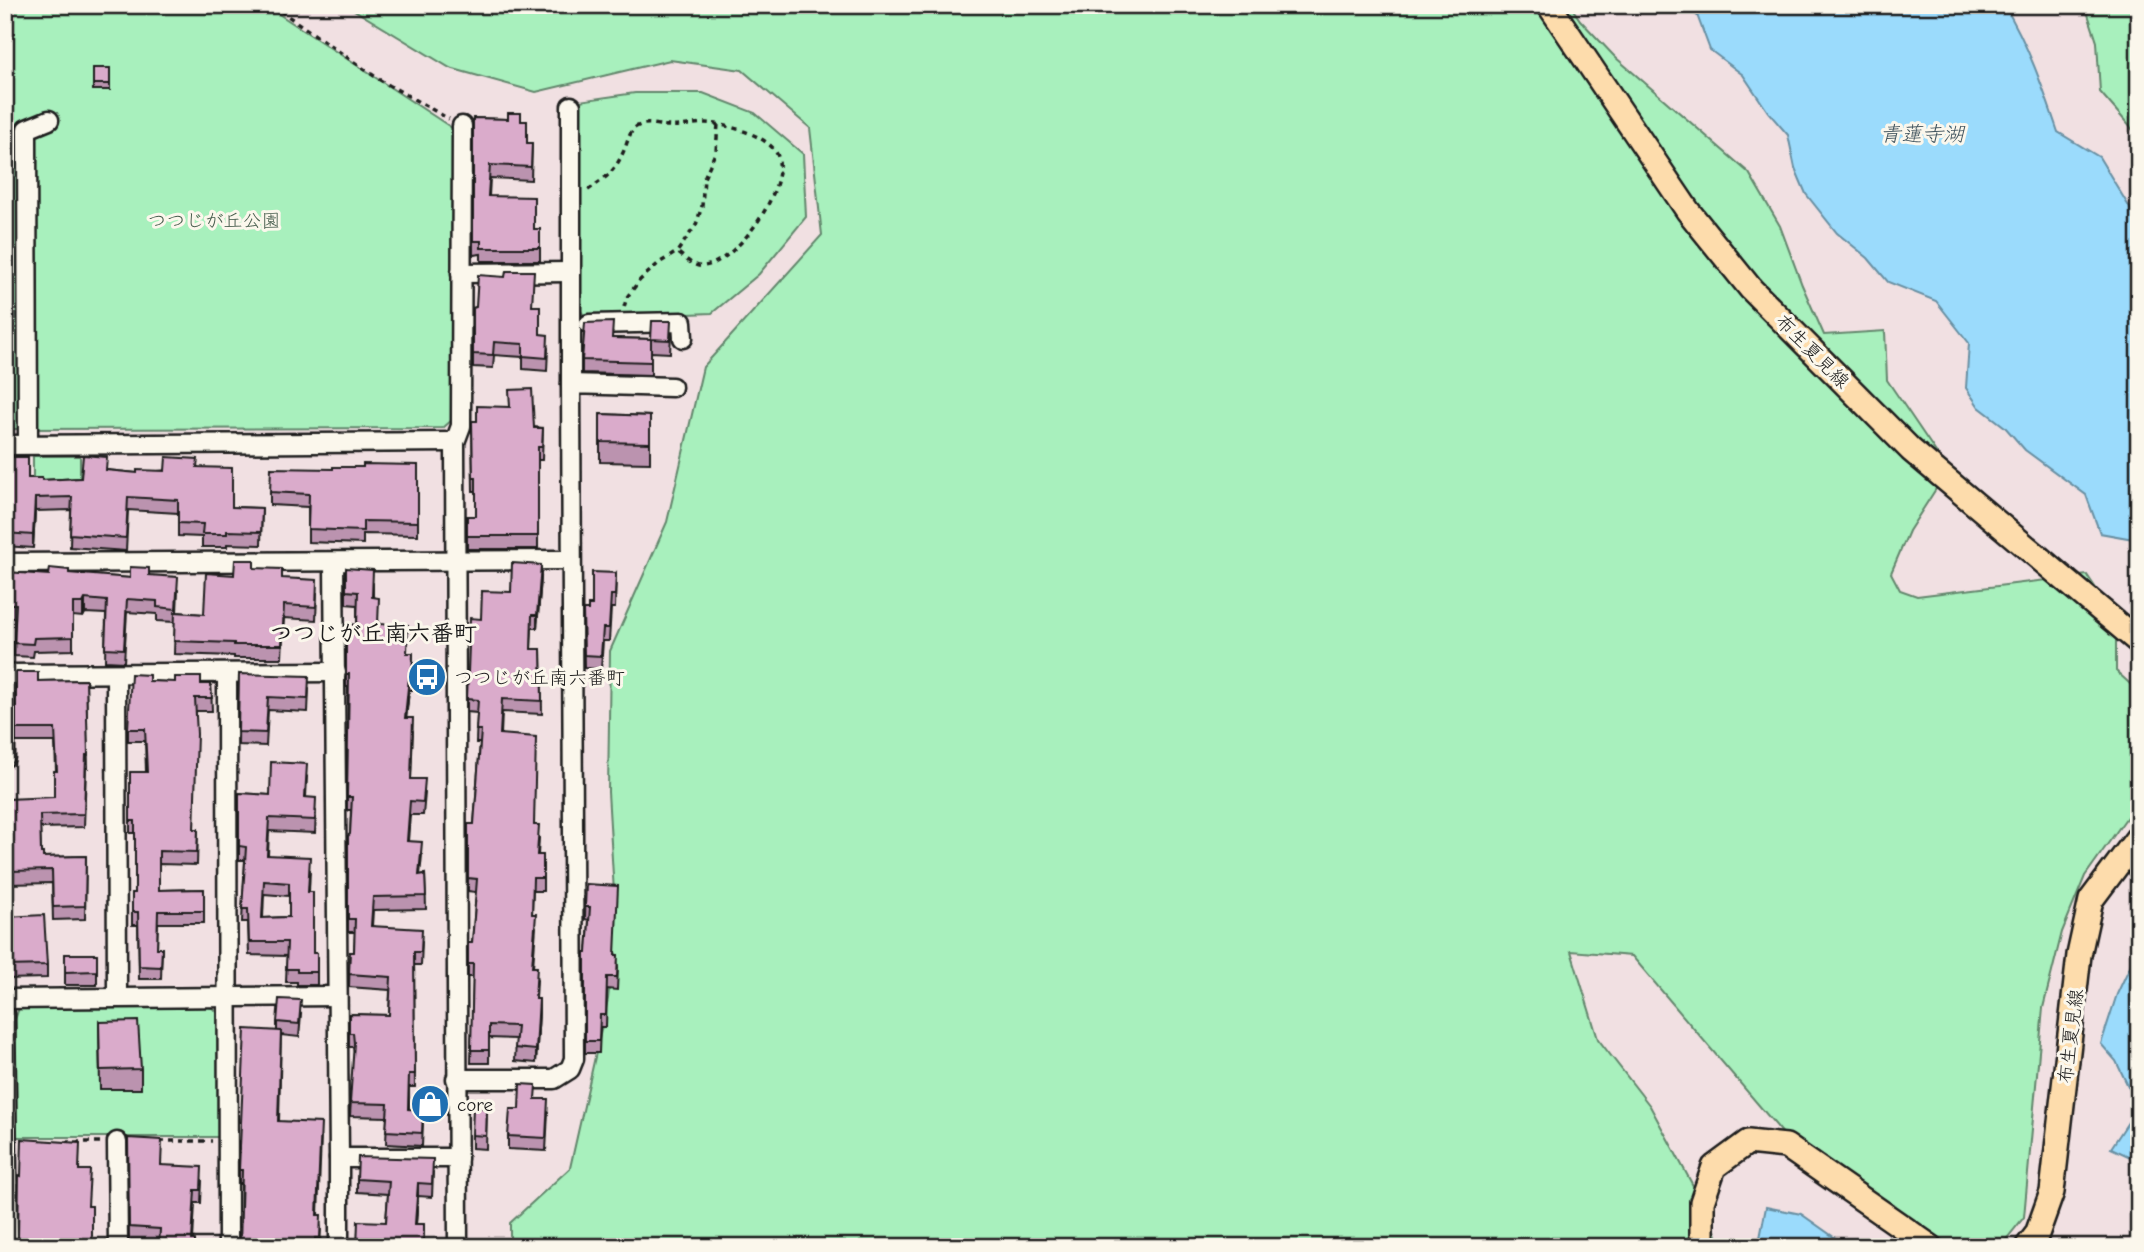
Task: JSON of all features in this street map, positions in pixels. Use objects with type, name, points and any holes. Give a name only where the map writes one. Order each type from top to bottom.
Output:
[{"type":"main road","name":"布生夏見線","points":[[1549,5],[1688,211],[1751,289],[1911,450],[2139,642]]},
{"type":"main road","name":"布生夏見線","points":[[2027,1247],[2037,1234],[2052,1192],[2079,955],[2091,900],[2139,836]]},
{"type":"main road","points":[[1702,1247],[1702,1202],[1714,1167],[1748,1142],[1786,1146],[1931,1247]]},
{"type":"street","points":[[456,1079],[554,1079],[570,1069],[574,1059],[570,560],[571,106]]},
{"type":"street","points":[[28,444],[27,129],[49,120]]},
{"type":"street","points":[[458,1247],[454,562],[455,442],[461,426],[461,126]]},
{"type":"street","points":[[461,273],[570,272]]},
{"type":"street","points":[[571,324],[682,323],[683,338]]},
{"type":"street","points":[[571,384],[672,387]]},
{"type":"street","points":[[5,444],[455,442]]},
{"type":"street","points":[[5,563],[570,560]]},
{"type":"street","points":[[334,563],[339,1247]]},
{"type":"street","points":[[5,757],[5,674],[335,672]]},
{"type":"street","points":[[116,674],[117,997]]},
{"type":"street","points":[[227,674],[228,1247]]},
{"type":"street","points":[[5,999],[337,996]]},
{"type":"street","points":[[5,1014],[8,1247]]},
{"type":"street","points":[[117,1142],[118,1247]]},
{"type":"street","points":[[339,1158],[458,1158]]},
{"type":"path","points":[[272,5],[380,80],[461,126]]},
{"type":"path","points":[[570,199],[584,193],[614,172],[634,128],[649,124],[668,127],[696,123],[718,124],[731,126],[769,144],[779,160],[779,174],[762,215],[734,250],[704,267],[693,264],[677,252]]},
{"type":"path","points":[[624,323],[627,297],[649,271],[677,252],[699,217],[704,178],[716,151],[718,124]]},
{"type":"green space","name":"つつじが丘公園","points":[[5,5],[265,5],[452,128],[453,419],[443,428],[5,429]]},
{"type":"green space","points":[[346,5],[1570,5],[1580,20],[1615,57],[1749,173],[1780,226],[1824,335],[1885,331],[1887,380],[1948,470],[1909,531],[1891,573],[1900,590],[1917,596],[2087,575],[2116,618],[2116,671],[2139,692],[2139,800],[2085,876],[2062,932],[2043,1008],[2024,1217],[2000,1247],[1951,1247],[1785,1136],[1632,956],[1571,951],[1598,1039],[1650,1106],[1711,1219],[1721,1247],[510,1247],[510,1223],[570,1168],[608,999],[616,926],[608,792],[610,651],[667,522],[703,367],[822,235],[810,128],[742,70],[670,60],[536,92],[450,68]]},
{"type":"green space","points":[[2085,5],[2139,5],[2139,137],[2100,92],[2097,42]]},
{"type":"green space","points":[[635,93],[703,93],[755,113],[803,154],[806,217],[759,274],[712,313],[590,318],[583,314],[578,306],[579,101]]},
{"type":"green space","points":[[33,456],[80,456],[80,490],[33,489]]},
{"type":"green space","points":[[24,1005],[208,1006],[214,1009],[220,1019],[218,1137],[15,1137],[14,1023],[19,1008]]},
{"type":"water","name":"青蓮寺湖","points":[[1671,5],[2004,5],[2028,51],[2058,132],[2099,157],[2139,223],[2139,540],[2100,533],[2086,495],[2025,450],[2005,427],[1979,407],[1966,388],[1969,343],[1936,301],[1888,282],[1868,258],[1837,233],[1806,194],[1795,168],[1788,135],[1768,112],[1743,75],[1710,50],[1697,15]]},
{"type":"water","points":[[2139,947],[2139,1161],[2111,1148],[2138,1107],[2116,1061],[2101,1044],[2117,994]]},
{"type":"water","points":[[1766,1207],[1801,1214],[1848,1247],[1770,1247],[1760,1238]]},
{"type":"building","points":[[93,68],[110,68],[110,84],[93,84]]},
{"type":"building","points":[[508,113],[521,113],[521,121],[527,121],[527,143],[532,143],[531,167],[490,165],[488,196],[534,197],[534,229],[540,229],[540,248],[481,248],[481,241],[473,241],[473,118],[508,119]]},
{"type":"building","points":[[506,271],[534,271],[532,306],[540,306],[540,334],[548,335],[547,358],[523,356],[523,344],[494,342],[493,355],[473,354],[473,308],[476,307],[478,275],[505,277]]},
{"type":"building","points":[[652,321],[671,321],[670,340],[651,339]]},
{"type":"building","points":[[613,322],[612,338],[651,339],[651,362],[582,360],[585,323]]},
{"type":"building","points":[[532,389],[534,428],[543,428],[542,447],[538,447],[538,536],[467,536],[467,516],[476,516],[472,421],[477,421],[477,406],[510,407],[509,390]]},
{"type":"building","points":[[600,414],[650,416],[650,443],[600,442]]},
{"type":"building","points":[[83,455],[107,457],[106,470],[137,473],[137,470],[165,471],[166,457],[198,459],[197,467],[232,468],[232,507],[262,508],[261,532],[227,531],[227,534],[202,534],[203,524],[178,523],[178,500],[128,497],[126,538],[70,534],[72,497],[35,498],[33,535],[5,533],[5,471],[9,471],[9,457],[28,457],[28,478],[42,480],[81,478]]},
{"type":"building","points":[[363,464],[418,465],[418,522],[363,521],[363,531],[308,529],[309,494],[270,492],[271,468],[333,469],[363,467]]},
{"type":"building","points":[[235,560],[254,560],[254,568],[282,569],[282,578],[317,580],[316,607],[284,605],[282,645],[174,641],[175,612],[204,614],[206,573],[234,575]]},
{"type":"building","points":[[512,563],[541,565],[537,615],[532,615],[531,649],[541,649],[542,701],[502,699],[500,734],[536,737],[534,825],[539,825],[537,855],[543,855],[543,878],[533,878],[532,914],[536,914],[532,967],[537,967],[535,999],[539,999],[536,1050],[515,1048],[517,1026],[489,1025],[489,1050],[471,1050],[473,964],[468,964],[468,943],[472,943],[477,879],[468,878],[468,824],[474,824],[481,730],[476,730],[478,700],[467,699],[470,618],[481,619],[482,591],[511,592]]},
{"type":"building","points":[[130,567],[149,568],[149,575],[178,577],[176,609],[157,607],[157,601],[127,599],[124,649],[105,648],[107,601],[85,599],[83,603],[73,603],[73,637],[34,638],[33,644],[14,643],[16,604],[5,604],[5,572],[49,575],[50,568],[69,570],[69,573],[130,578]]},
{"type":"building","points":[[346,568],[373,570],[372,597],[379,598],[378,624],[408,625],[407,653],[413,653],[405,718],[413,718],[411,779],[425,779],[423,802],[410,801],[407,841],[422,842],[419,875],[425,874],[426,896],[373,897],[371,926],[422,929],[421,952],[414,952],[415,1074],[409,1074],[408,1109],[423,1110],[422,1133],[386,1131],[388,1104],[350,1103],[354,1043],[353,1033],[349,1033],[349,1014],[389,1015],[391,977],[349,974],[350,952],[354,952],[355,919],[348,919],[348,836],[352,797],[347,797],[349,674],[346,674],[346,624],[357,625],[358,592],[346,591]]},
{"type":"building","points":[[592,572],[616,573],[615,595],[611,595],[609,628],[603,628],[601,656],[584,655],[583,610],[588,610],[588,605],[592,605]]},
{"type":"building","points":[[16,672],[38,672],[38,681],[86,680],[88,755],[84,814],[40,815],[43,857],[86,856],[85,906],[53,907],[52,870],[9,871],[7,799],[54,797],[54,771],[57,771],[55,729],[16,729]]},
{"type":"building","points":[[131,674],[149,675],[149,681],[175,682],[175,677],[201,677],[201,684],[211,684],[212,698],[195,698],[197,734],[194,829],[198,829],[197,852],[159,851],[159,890],[204,889],[204,911],[158,911],[157,948],[162,948],[161,967],[139,966],[138,912],[132,912],[132,893],[135,893],[135,821],[130,821],[130,772],[147,772],[145,729],[128,729]]},
{"type":"building","points":[[239,674],[309,676],[308,699],[268,697],[266,733],[238,732]]},
{"type":"building","points":[[271,762],[307,764],[305,797],[316,798],[315,820],[269,818],[267,855],[310,857],[308,892],[313,892],[313,953],[317,953],[317,972],[286,969],[287,942],[249,942],[248,909],[242,909],[246,847],[239,846],[239,793],[270,795]],"holes":[[[264,881],[289,883],[289,917],[262,918]]]},
{"type":"building","points":[[586,884],[618,886],[615,955],[618,955],[617,977],[607,977],[606,1015],[600,1015],[599,1041],[585,1041],[585,953],[590,907],[585,907]]},
{"type":"building","points":[[44,915],[47,965],[5,966],[5,917]]},
{"type":"building","points":[[65,954],[97,954],[97,971],[65,972]]},
{"type":"building","points":[[279,999],[301,1000],[299,1024],[277,1022]]},
{"type":"building","points":[[138,1021],[141,1069],[100,1070],[99,1022]]},
{"type":"building","points":[[245,1029],[281,1031],[278,1121],[321,1123],[317,1215],[321,1215],[320,1238],[315,1238],[315,1247],[240,1247],[242,1170],[239,1170]]},
{"type":"building","points":[[520,1084],[536,1085],[535,1099],[548,1099],[546,1138],[508,1136],[510,1109],[519,1109]]},
{"type":"building","points":[[473,1107],[487,1108],[486,1136],[472,1135]]},
{"type":"building","points":[[128,1138],[162,1140],[161,1165],[202,1167],[201,1190],[195,1190],[192,1240],[195,1240],[195,1247],[159,1247],[160,1229],[129,1227]]},
{"type":"building","points":[[22,1139],[80,1143],[79,1170],[90,1170],[88,1206],[92,1206],[92,1247],[5,1247],[11,1246],[18,1239]]},
{"type":"building","points":[[358,1157],[433,1159],[432,1184],[418,1183],[415,1224],[424,1224],[423,1247],[357,1247],[358,1221],[386,1222],[389,1181],[357,1179]]},
{"type":"place","name":"つつじが丘南六番町","points":[[427,677]]},
{"type":"place","name":"core","points":[[430,1104]]},
{"type":"district","name":"つつじが丘南六番町","points":[[373,633]]}]
